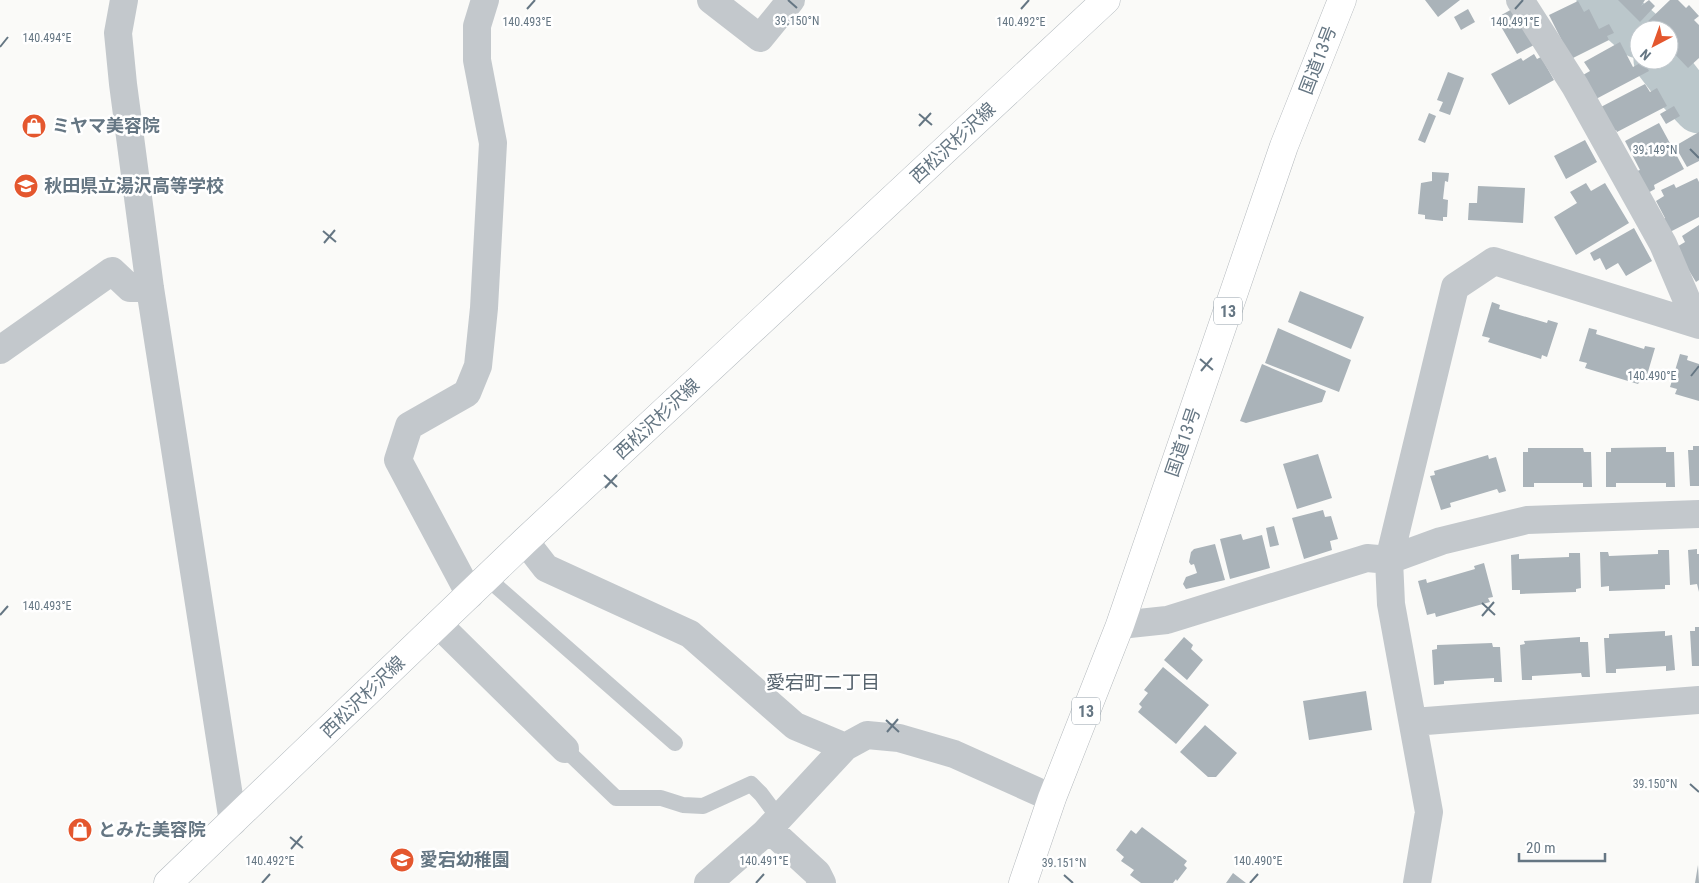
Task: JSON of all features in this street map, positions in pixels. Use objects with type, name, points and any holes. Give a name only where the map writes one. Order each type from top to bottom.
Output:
[{"type":"main road","name":"西松沢杉沢線","points":[[168,883],[525,541],[1106,0]]},
{"type":"main road","name":"国道13号","points":[[1023,883],[1052,798],[1120,624],[1284,146],[1342,0]]},
{"type":"street","points":[[124,0],[118,33],[150,288],[233,822]]},
{"type":"street","points":[[479,586],[398,460],[409,426],[467,393],[478,366],[484,308],[493,143],[477,60],[477,26],[485,0]]},
{"type":"street","points":[[711,0],[760,38],[791,0]]},
{"type":"street","points":[[1520,0],[1575,86],[1663,244],[1698,324]]},
{"type":"street","points":[[1417,883],[1429,812],[1391,604],[1389,560],[1455,287],[1494,261],[1698,324]]},
{"type":"street","points":[[0,350],[112,271],[130,288],[150,288]]},
{"type":"street","points":[[1120,624],[1168,620],[1366,558],[1389,560],[1440,541],[1527,520],[1699,514]]},
{"type":"street","points":[[525,541],[546,568],[690,634],[795,726],[845,746]]},
{"type":"street","points":[[438,624],[565,749]]},
{"type":"street","points":[[1413,722],[1699,700]]},
{"type":"street","points":[[708,883],[774,823],[845,746],[867,735],[899,738],[954,754],[1052,798]]},
{"type":"street","points":[[774,823],[817,873],[822,883]]},
{"type":"lane","points":[[479,586],[674,743]]},
{"type":"lane","points":[[565,749],[616,798],[661,798],[683,805],[703,806],[751,784],[761,794],[774,823]]},
{"type":"building","points":[[1425,0],[1460,0],[1438,17]]},
{"type":"building","points":[[1618,0],[1645,0],[1641,6],[1649,0],[1655,6],[1642,20],[1638,20]]},
{"type":"building","points":[[1670,0],[1678,0],[1686,8],[1689,5],[1699,16],[1694,20],[1699,25],[1699,58],[1688,68],[1679,59],[1679,20],[1649,20]]},
{"type":"building","points":[[1578,1],[1584,12],[1589,9],[1599,29],[1609,24],[1614,33],[1607,36],[1609,40],[1571,59],[1549,15]]},
{"type":"building","points":[[1514,8],[1534,45],[1517,54],[1496,18]]},
{"type":"building","points":[[1468,9],[1475,22],[1461,30],[1454,17]]},
{"type":"building","points":[[1620,42],[1629,59],[1629,70],[1649,71],[1596,99],[1583,75],[1590,71],[1584,62]]},
{"type":"building","points":[[1534,54],[1537,59],[1541,57],[1554,80],[1509,105],[1491,74],[1521,58],[1523,61]]},
{"type":"building","points":[[1448,72],[1464,78],[1450,115],[1439,111],[1443,102],[1437,100]]},
{"type":"building","points":[[1645,84],[1650,92],[1657,88],[1667,106],[1617,132],[1616,130],[1613,132],[1597,109]]},
{"type":"building","points":[[1674,106],[1680,116],[1666,124],[1660,114]]},
{"type":"building","points":[[1429,113],[1436,116],[1425,143],[1418,140]]},
{"type":"building","points":[[1659,123],[1684,169],[1654,185],[1655,189],[1646,194],[1634,172],[1640,170],[1625,141]]},
{"type":"building","points":[[1699,132],[1699,161],[1687,167],[1675,146]]},
{"type":"building","points":[[1585,140],[1597,162],[1566,179],[1554,156]]},
{"type":"building","points":[[1432,172],[1449,173],[1448,182],[1445,181],[1443,199],[1448,200],[1447,217],[1443,217],[1443,221],[1425,219],[1425,215],[1418,214],[1421,183],[1432,181]]},
{"type":"building","points":[[1697,178],[1699,182],[1699,217],[1668,233],[1662,220],[1665,218],[1656,201],[1664,196],[1661,190],[1674,184],[1676,188]]},
{"type":"building","points":[[1586,183],[1591,191],[1605,183],[1629,223],[1576,255],[1554,217],[1577,203],[1570,192]]},
{"type":"building","points":[[1478,186],[1525,188],[1523,223],[1468,220],[1469,203],[1477,203]]},
{"type":"building","points":[[1699,225],[1699,280],[1696,282],[1675,248],[1685,242],[1682,236]]},
{"type":"building","points":[[1634,228],[1652,261],[1626,276],[1618,263],[1606,270],[1600,258],[1594,261],[1590,253]]},
{"type":"building","points":[[1300,291],[1364,317],[1351,349],[1288,322]]},
{"type":"building","points":[[1492,302],[1500,305],[1499,309],[1547,323],[1548,320],[1558,323],[1547,357],[1542,355],[1541,359],[1488,342],[1490,338],[1482,336]]},
{"type":"building","points":[[1278,328],[1351,360],[1339,392],[1265,363]]},
{"type":"building","points":[[1589,328],[1597,330],[1596,334],[1644,349],[1645,346],[1655,348],[1645,382],[1640,381],[1638,384],[1585,368],[1587,363],[1579,361]]},
{"type":"building","points":[[1680,354],[1688,356],[1687,360],[1699,364],[1699,401],[1675,394],[1677,389],[1670,387]]},
{"type":"building","points":[[1262,364],[1326,391],[1322,402],[1246,423],[1240,421]]},
{"type":"building","points":[[1693,446],[1699,446],[1699,486],[1690,486],[1688,450],[1693,450]]},
{"type":"building","points":[[1666,447],[1666,452],[1674,452],[1675,487],[1666,487],[1666,483],[1616,483],[1616,487],[1606,487],[1606,452],[1611,452],[1611,448]]},
{"type":"building","points":[[1528,448],[1583,448],[1584,452],[1591,452],[1592,487],[1583,487],[1583,483],[1534,483],[1534,487],[1523,487],[1523,452],[1528,452]]},
{"type":"building","points":[[1318,454],[1332,498],[1297,509],[1283,464]]},
{"type":"building","points":[[1488,455],[1489,459],[1496,457],[1506,491],[1499,493],[1497,489],[1450,503],[1451,507],[1441,510],[1430,476],[1435,475],[1434,471]]},
{"type":"building","points":[[1323,510],[1325,517],[1331,516],[1338,539],[1330,541],[1332,550],[1304,559],[1292,518]]},
{"type":"building","points":[[1274,526],[1279,545],[1270,547],[1266,528]]},
{"type":"building","points":[[1241,534],[1243,540],[1262,535],[1270,568],[1230,579],[1220,539]]},
{"type":"building","points":[[1215,544],[1225,580],[1186,589],[1183,584],[1186,577],[1197,573],[1194,564],[1191,565],[1189,562],[1191,552],[1194,549]]},
{"type":"building","points":[[1697,549],[1697,554],[1699,554],[1699,592],[1697,584],[1690,585],[1688,550]]},
{"type":"building","points":[[1658,550],[1669,550],[1670,585],[1665,585],[1665,589],[1609,591],[1609,586],[1601,587],[1600,552],[1608,552],[1609,556],[1658,554]]},
{"type":"building","points":[[1569,553],[1580,553],[1581,588],[1576,589],[1576,592],[1520,594],[1520,590],[1512,590],[1511,555],[1519,554],[1519,559],[1569,557]]},
{"type":"building","points":[[1484,563],[1493,597],[1488,598],[1490,602],[1436,617],[1435,613],[1427,615],[1418,581],[1426,579],[1427,583],[1475,569],[1474,566]]},
{"type":"building","points":[[1695,627],[1699,627],[1699,666],[1692,666],[1690,631],[1695,631]]},
{"type":"building","points":[[1665,631],[1665,636],[1672,635],[1675,670],[1666,671],[1666,666],[1616,669],[1616,673],[1606,673],[1604,638],[1609,638],[1609,634]]},
{"type":"building","points":[[1184,637],[1193,645],[1191,649],[1203,660],[1187,680],[1164,660]]},
{"type":"building","points":[[1580,637],[1580,642],[1588,642],[1590,677],[1582,677],[1581,673],[1532,676],[1532,680],[1522,680],[1520,645],[1525,644],[1524,641]]},
{"type":"building","points":[[1492,643],[1493,647],[1500,647],[1502,682],[1494,682],[1494,678],[1444,681],[1444,684],[1434,685],[1432,650],[1437,649],[1437,645]]},
{"type":"building","points":[[1163,667],[1209,705],[1176,744],[1138,712],[1142,707],[1139,704],[1148,693],[1144,690]]},
{"type":"building","points":[[1366,691],[1372,730],[1309,740],[1303,701]]},
{"type":"building","points":[[1205,725],[1237,753],[1216,777],[1208,777],[1180,752]]},
{"type":"building","points":[[1142,827],[1187,861],[1184,865],[1187,868],[1177,881],[1176,879],[1173,883],[1141,883],[1130,875],[1134,870],[1121,861],[1124,857],[1116,850],[1131,830],[1136,834]]},
{"type":"building","points":[[1698,865],[1699,883],[1695,883]]},
{"type":"building","points":[[1233,873],[1246,883],[1226,883]]},
{"type":"waterway","points":[[1602,0],[1629,24]]},
{"type":"waterway","points":[[1667,70],[1699,108]]},
{"type":"place","name":"ミヤマ美容院","points":[[34,126]]},
{"type":"place","name":"秋田県立湯沢高等学校","points":[[26,186]]},
{"type":"place","name":"とみた美容院","points":[[80,830]]},
{"type":"place","name":"愛宕幼稚園","points":[[402,860]]},
{"type":"district","name":"愛宕町二丁目","points":[[823,682]]}]
